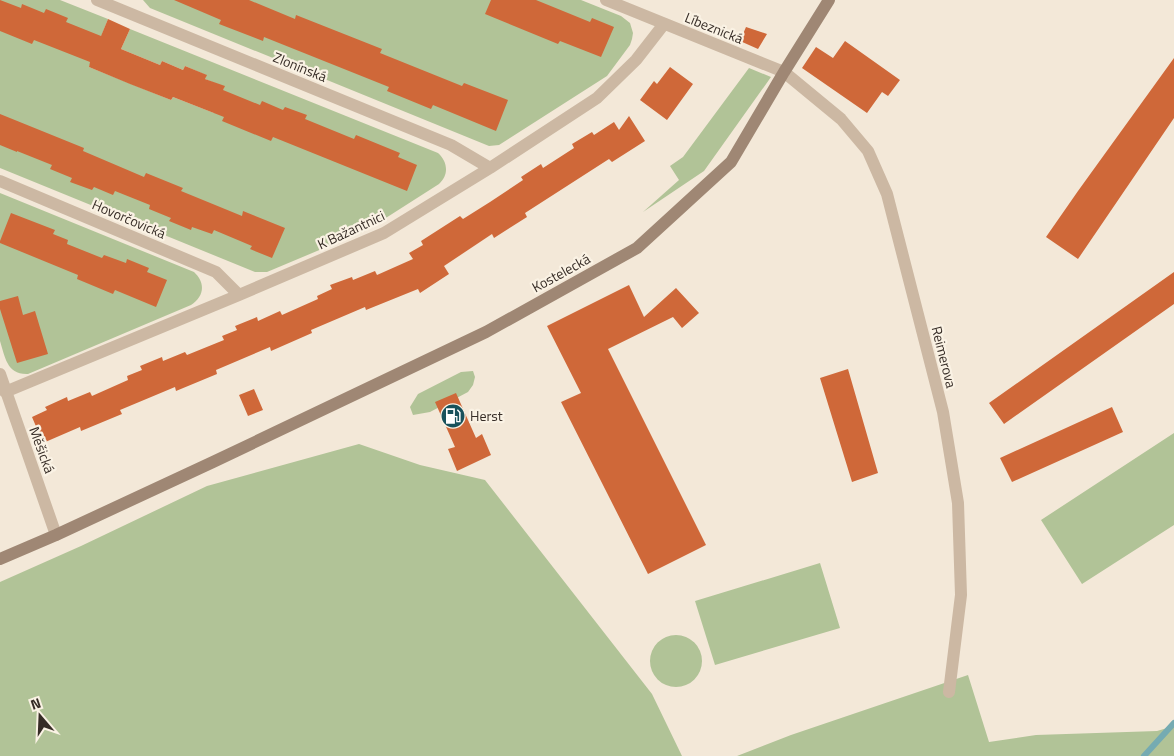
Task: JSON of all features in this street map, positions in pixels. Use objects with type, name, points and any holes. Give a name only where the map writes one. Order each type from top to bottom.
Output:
[{"type":"main road","name":"Kostelecká","points":[[0,560],[213,462],[486,332],[636,248],[731,162],[829,0]]},
{"type":"street","name":"Zlonínská","points":[[97,0],[122,5],[451,145],[490,168]]},
{"type":"street","name":"Líbeznická","points":[[606,0],[784,72]]},
{"type":"street","name":"K Bažantnici","points":[[5,392],[384,233],[490,168],[597,98],[636,60],[664,24]]},
{"type":"street","name":"Reimerova","points":[[784,72],[841,119],[868,150],[887,194],[943,412],[958,503],[961,595],[949,692]]},
{"type":"street","name":"Hovorčovická","points":[[0,181],[216,272],[239,295]]},
{"type":"street","name":"Měšická","points":[[0,374],[56,535]]},
{"type":"green space","points":[[0,0],[60,0],[108,19],[89,67],[171,100],[173,97],[214,113],[224,87],[205,79],[206,75],[185,66],[183,70],[162,61],[160,65],[121,49],[130,29],[438,153],[444,160],[446,173],[439,184],[367,230],[267,272],[255,272],[0,168]]},
{"type":"green space","points":[[143,0],[581,0],[621,16],[630,23],[633,33],[630,45],[607,76],[499,145],[489,146],[150,8]]},
{"type":"green space","points":[[749,68],[771,77],[704,171],[643,212],[679,180],[670,166],[683,157]]},
{"type":"green space","points":[[0,193],[194,272],[202,285],[199,298],[191,305],[28,374],[15,372],[8,364],[0,341]]},
{"type":"green space","points":[[473,371],[475,377],[473,385],[468,392],[430,412],[413,415],[410,407],[418,394],[461,372]]},
{"type":"green space","points":[[1174,433],[1174,525],[1082,584],[1041,520]]},
{"type":"green space","points":[[359,444],[420,465],[485,480],[652,694],[682,756],[0,756],[0,582],[207,486]]},
{"type":"green space","points":[[820,563],[840,628],[715,665],[695,601]]},
{"type":"green space","points":[[676,635],[686,637],[694,643],[700,651],[702,661],[700,671],[694,679],[686,685],[676,687],[666,685],[658,679],[652,671],[650,661],[652,651],[658,643],[666,637]]},
{"type":"green space","points":[[968,675],[989,742],[1036,735],[1157,731],[1174,726],[1174,756],[737,756],[791,735]]},
{"type":"building","points":[[0,0],[21,8],[22,4],[44,13],[46,9],[68,18],[66,22],[101,36],[108,19],[130,29],[121,49],[160,65],[162,61],[183,70],[185,66],[207,75],[205,79],[225,86],[223,90],[260,105],[262,101],[283,110],[285,107],[307,115],[305,119],[354,139],[356,135],[400,153],[398,157],[417,165],[407,191],[273,137],[271,141],[222,121],[224,117],[173,97],[171,100],[130,84],[89,67],[90,62],[34,40],[32,44],[0,31]]},
{"type":"building","points":[[174,0],[249,0],[295,19],[296,15],[382,49],[380,53],[462,86],[464,83],[508,100],[496,131],[433,105],[431,109],[387,91],[389,87],[264,37],[263,41],[219,24],[221,20]]},
{"type":"building","points":[[491,0],[536,0],[590,22],[592,18],[614,27],[601,57],[560,41],[558,44],[485,14]]},
{"type":"building","points":[[746,27],[767,34],[758,49],[740,41]]},
{"type":"building","points":[[845,41],[900,80],[888,96],[882,92],[867,113],[802,68],[816,47],[833,58]]},
{"type":"building","points":[[1174,58],[1174,118],[1078,259],[1046,237]]},
{"type":"building","points":[[670,67],[693,84],[667,120],[640,100],[654,81],[657,84]]},
{"type":"building","points":[[0,114],[84,148],[83,151],[144,177],[146,173],[183,188],[181,191],[242,216],[243,211],[285,228],[272,258],[250,249],[252,246],[214,230],[212,234],[192,227],[191,230],[169,221],[171,218],[149,209],[150,205],[115,191],[113,195],[94,187],[92,190],[70,182],[72,178],[50,169],[52,165],[0,145]]},
{"type":"building","points":[[629,116],[645,141],[612,162],[609,159],[525,213],[527,217],[494,238],[492,234],[444,266],[449,274],[420,293],[418,289],[366,310],[365,307],[311,330],[312,333],[271,351],[270,347],[216,370],[217,374],[176,391],[175,387],[120,410],[122,414],[81,431],[80,427],[43,443],[32,417],[47,410],[45,407],[67,397],[68,401],[90,392],[92,396],[128,380],[127,376],[142,370],[140,366],[162,357],[163,361],[185,352],[187,355],[224,340],[222,336],[237,330],[235,326],[257,317],[258,321],[280,311],[282,315],[318,299],[317,296],[332,289],[330,285],[352,277],[353,280],[375,271],[377,275],[413,259],[409,253],[423,245],[421,241],[460,216],[463,219],[490,202],[523,180],[521,177],[541,164],[543,168],[574,148],[572,144],[592,132],[594,135],[614,122],[619,130]]},
{"type":"building","points":[[11,213],[55,230],[53,234],[68,240],[67,244],[102,258],[104,255],[126,263],[127,259],[149,268],[147,272],[167,280],[156,307],[115,290],[113,294],[77,279],[78,275],[0,243]]},
{"type":"building","points":[[1174,272],[1174,304],[1004,424],[989,403]]},
{"type":"building","points":[[629,285],[644,317],[676,288],[699,313],[682,328],[673,317],[608,349],[706,545],[648,574],[561,402],[581,393],[547,326]]},
{"type":"building","points":[[18,296],[23,315],[35,311],[48,354],[17,363],[0,309],[0,301]]},
{"type":"building","points":[[848,369],[878,473],[852,482],[820,378]]},
{"type":"building","points":[[254,389],[263,410],[248,416],[239,395]]},
{"type":"building","points":[[456,393],[476,438],[482,434],[491,455],[457,471],[448,449],[455,447],[435,402]]},
{"type":"building","points":[[1112,407],[1123,432],[1012,482],[1000,458]]},
{"type":"waterway","points":[[1144,756],[1174,723]]},
{"type":"place","name":"Herst","points":[[453,416]]}]
